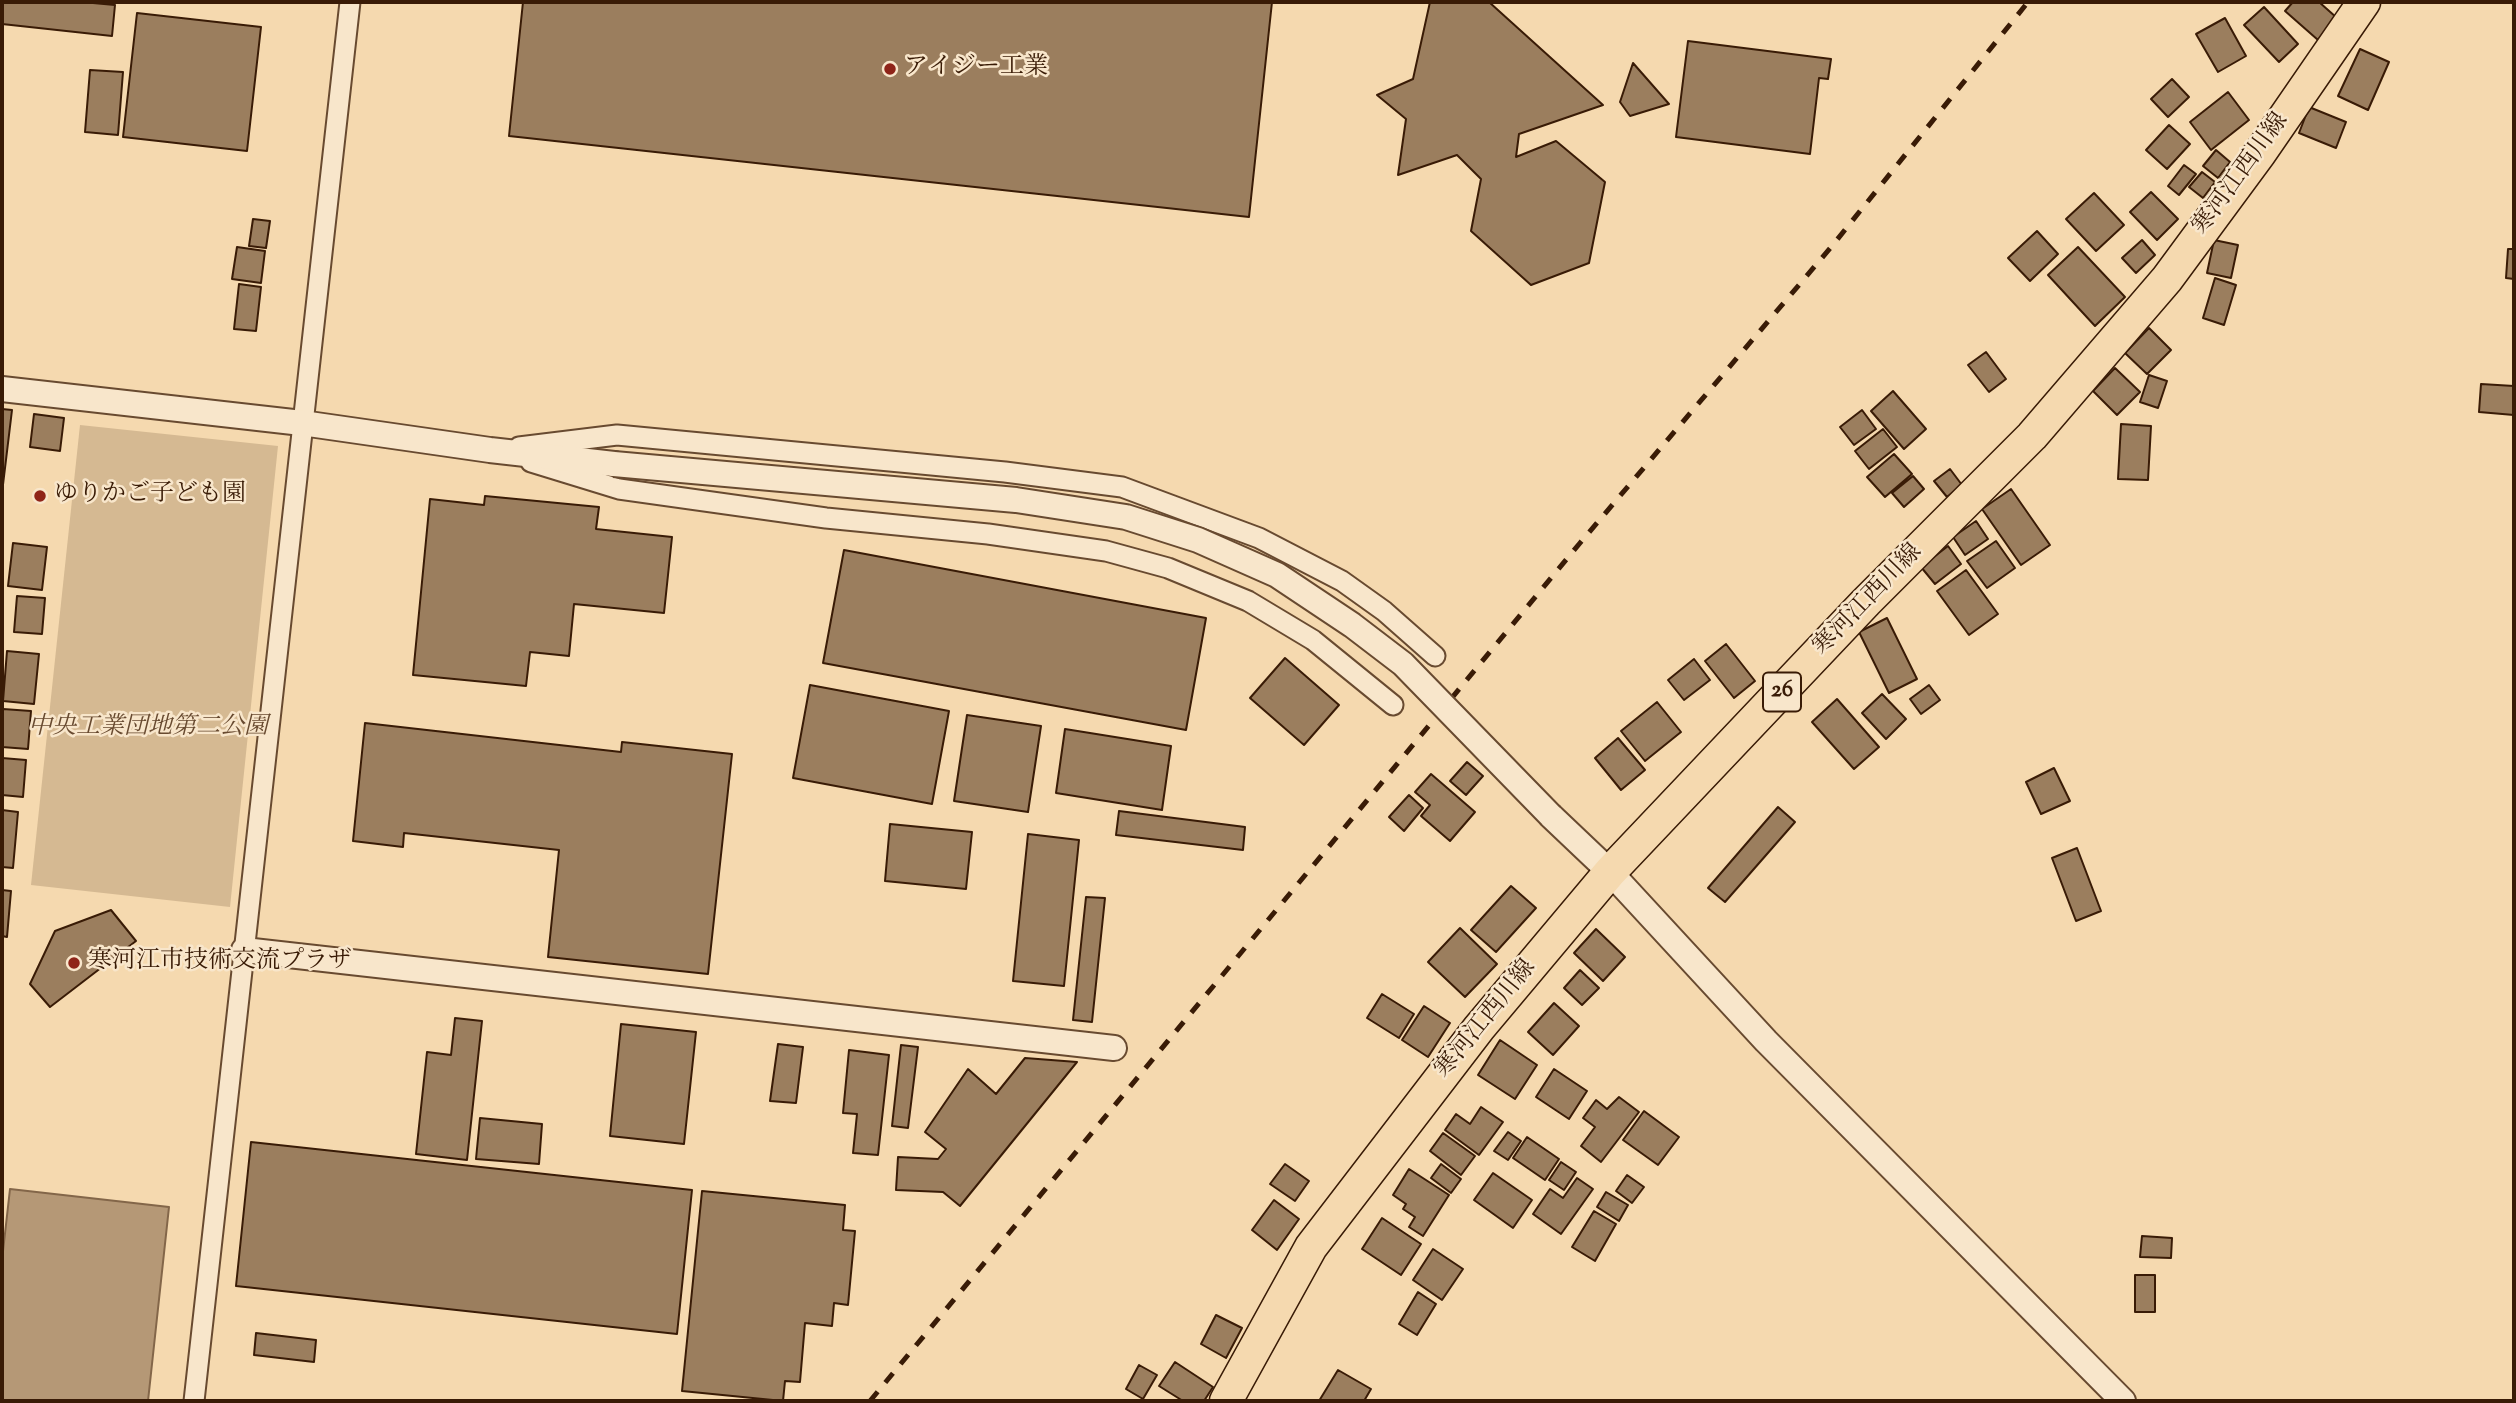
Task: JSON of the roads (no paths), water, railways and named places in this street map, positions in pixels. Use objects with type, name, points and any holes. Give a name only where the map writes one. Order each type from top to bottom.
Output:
[{"type":"main road","name":"寒河江西川線","points":[[1226,1401],[1311,1247],[1479,1028],[1610,872],[1866,603],[2032,436],[2166,279],[2260,153],[2364,2]]},
{"type":"street","points":[[194,1401],[350,2]]},
{"type":"street","points":[[2,389],[302,423],[490,450],[614,464],[1016,500],[1126,517],[1198,540],[1277,575],[1352,625],[1403,664],[1551,816],[1610,872],[1766,1041],[2123,1401]]},
{"type":"street","points":[[490,450],[617,435],[1005,472],[1122,487],[1259,538],[1342,581],[1384,611],[1435,656]]},
{"type":"street","points":[[490,450],[619,489],[826,518],[988,534],[1106,551],[1168,568],[1248,600],[1313,640],[1393,705]]},
{"type":"street","points":[[244,950],[1114,1048]]},
{"type":"railway","points":[[870,1401],[1580,543],[1832,246],[2028,2]]},
{"type":"place","name":"アイジー工業","points":[[890,69]]},
{"type":"place","name":"ゆりかご子ども園","points":[[40,496]]},
{"type":"place","name":"寒河江市技術交流プラザ","points":[[74,963]]},
{"type":"park label","name":"中央工業団地第二公園","points":[[148,729]]}]
